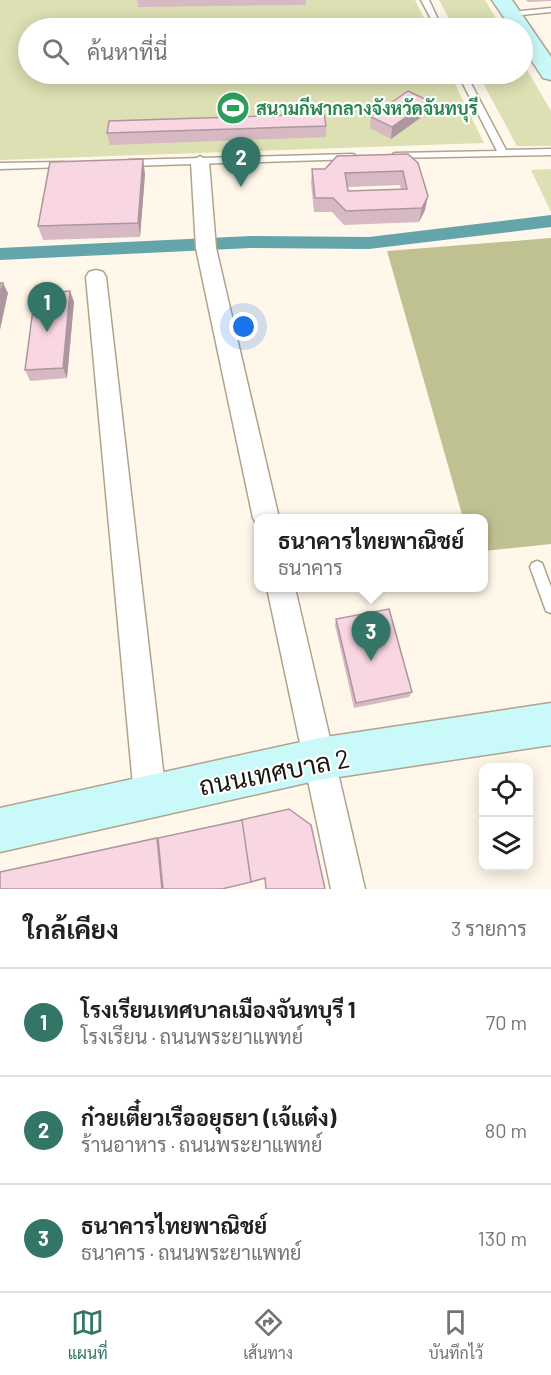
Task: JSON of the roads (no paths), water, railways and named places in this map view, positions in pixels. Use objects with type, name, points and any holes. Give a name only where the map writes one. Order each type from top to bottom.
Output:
[{"type":"street","points":[[533,46],[551,73]]},
{"type":"street","points":[[200,162],[205,244],[265,514]]},
{"type":"street","points":[[96,277],[150,796]]},
{"type":"street","points":[[282,592],[348,889]]},
{"type":"street","name":"ถนนเทศบาล 2","points":[[0,830],[319,759],[551,724]]},
{"type":"lane","points":[[425,0],[434,18]]},
{"type":"lane","points":[[514,18],[548,11],[551,20]]},
{"type":"lane","points":[[467,84],[503,153]]},
{"type":"lane","points":[[387,156],[551,152]]},
{"type":"lane","points":[[118,164],[363,157]]},
{"type":"lane","points":[[0,166],[71,165]]},
{"type":"lane","points":[[537,567],[551,606]]},
{"type":"waterway","points":[[0,254],[251,242],[369,243],[418,239],[474,229],[551,221]]},
{"type":"place","name":"สนามกีฬากลางจังหวัดจันทบุรี","points":[[233,108]]},
{"type":"place","name":"ก๋วยเตี๋ยวเรืออยุธยา (เจ้แต๋ง)","points":[[241,187]]},
{"type":"place","name":"โรงเรียนเทศบาลเมืองจันทบุรี 1","points":[[47,332]]},
{"type":"place","name":"ธนาคารไทยพาณิชย์","points":[[371,661]]}]
